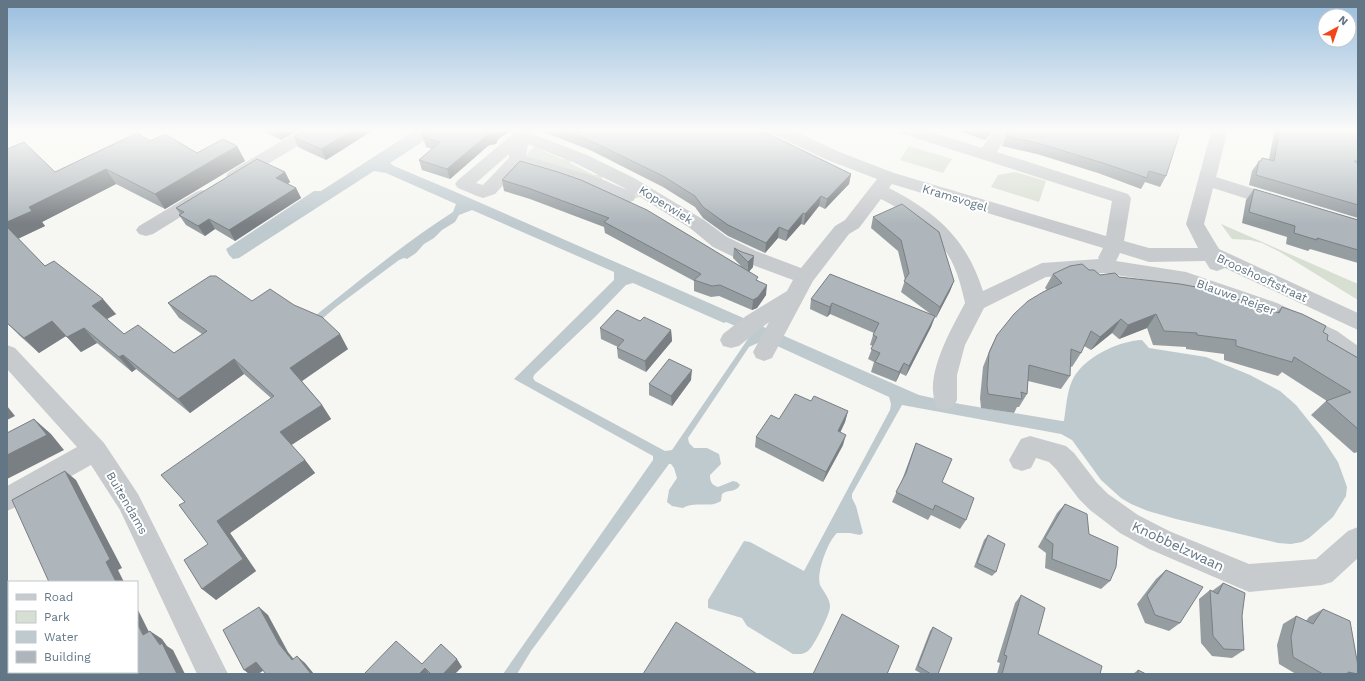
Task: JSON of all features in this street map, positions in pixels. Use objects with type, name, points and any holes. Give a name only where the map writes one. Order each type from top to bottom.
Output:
[{"type":"street","points":[[146,230],[260,161]]},
{"type":"street","points":[[491,161],[464,184],[483,192],[489,190],[515,161]]},
{"type":"street","name":"Koperwiek","points":[[523,161],[587,180],[612,190],[653,210],[688,230],[720,242],[749,256],[801,286]]},
{"type":"street","name":"Koperwiek","points":[[585,161],[628,182],[697,224],[720,242]]},
{"type":"street","name":"Kramsvogel","points":[[841,161],[883,184],[1114,245]]},
{"type":"street","points":[[1008,161],[1122,198],[1114,245],[1104,266]]},
{"type":"street","points":[[1114,245],[1149,254],[1212,254],[1195,224],[1211,161]]},
{"type":"street","points":[[1206,180],[1297,208]]},
{"type":"street","points":[[769,342],[801,286],[842,230],[852,224],[883,184],[942,232],[955,249],[964,266],[976,303],[954,345],[946,375],[945,400]]},
{"type":"street","name":"Brooshooftstraat","points":[[1212,254],[1358,322]]},
{"type":"street","name":"Brooshooftstraat","points":[[1212,254],[1219,270],[1358,339]]},
{"type":"street","name":"Blauwe Reiger","points":[[976,303],[1042,270],[1104,266],[1186,279],[1270,308],[1330,337],[1358,357]]},
{"type":"street","points":[[743,331],[801,286]]},
{"type":"street","name":"Buitendams","points":[[7,354],[95,450],[129,502],[213,674]]},
{"type":"street","name":"Knobbelzwaan","points":[[1022,460],[1030,446],[1056,454],[1065,461],[1099,502],[1129,524],[1159,540],[1249,578],[1322,572],[1358,540]]},
{"type":"street","points":[[7,499],[95,450]]},
{"type":"green space","points":[[537,161],[570,161],[570,163],[594,175],[602,174],[602,179],[623,189],[632,188],[642,196],[637,198],[621,190]]},
{"type":"green space","points":[[903,161],[951,161],[943,173]]},
{"type":"green space","points":[[1015,172],[1046,181],[1039,202],[991,187],[998,175]]},
{"type":"green space","points":[[1221,224],[1358,284],[1358,300],[1280,252],[1262,243],[1250,240],[1232,239]]},
{"type":"water","points":[[368,161],[393,161],[390,163],[394,166],[919,395],[960,404],[1064,421],[1069,390],[1077,373],[1092,358],[1112,347],[1142,340],[1149,348],[1206,357],[1250,375],[1280,391],[1296,405],[1320,435],[1338,462],[1347,487],[1346,496],[1333,517],[1309,538],[1302,542],[1291,544],[1278,543],[1176,519],[1148,511],[1131,504],[1121,498],[1101,480],[1072,440],[1061,434],[902,405],[852,494],[863,533],[860,535],[837,533],[830,543],[821,565],[819,580],[820,585],[829,601],[830,607],[824,623],[814,644],[808,651],[803,654],[793,654],[747,626],[742,618],[708,608],[708,600],[744,541],[750,542],[804,571],[890,410],[891,404],[889,397],[775,345],[762,341],[749,347],[688,438],[689,443],[694,448],[707,448],[719,454],[721,464],[710,475],[713,484],[718,487],[733,481],[740,485],[734,490],[722,494],[721,501],[716,503],[707,505],[692,505],[683,508],[672,506],[667,502],[669,490],[677,478],[674,468],[671,464],[669,464],[531,651],[517,674],[503,674],[653,460],[653,456],[514,379],[614,280],[614,272],[472,210],[459,215],[455,222],[424,244],[416,253],[407,259],[404,258],[399,260],[336,307],[296,341],[279,344],[386,259],[453,212],[456,204],[386,173],[374,171],[239,258],[233,259],[229,255],[226,249],[314,191],[321,191]],"holes":[[[633,283],[724,323],[726,322],[752,333],[672,450],[665,451],[535,381],[533,378],[534,375],[626,285]]]},
{"type":"building","points":[[7,161],[43,161],[55,172],[79,161],[212,161],[155,194],[106,169],[29,207],[32,211],[7,222]]},
{"type":"building","points":[[254,161],[261,161],[285,172],[276,178],[296,188],[229,230],[209,219],[198,226],[179,215],[184,212],[176,208]]},
{"type":"building","points":[[421,161],[457,161],[447,169]]},
{"type":"building","points":[[520,161],[581,180],[647,210],[758,277],[756,280],[767,285],[758,297],[753,300],[720,285],[712,286],[694,280],[701,274],[604,222],[609,218],[502,180]]},
{"type":"building","points":[[632,161],[824,161],[851,174],[827,199],[821,196],[805,214],[803,213],[788,231],[779,227],[766,243],[728,225],[703,207],[695,196],[663,176]]},
{"type":"building","points":[[1096,161],[1171,161],[1166,176],[1149,171],[1147,178]]},
{"type":"building","points":[[1259,161],[1358,161],[1354,161],[1358,164],[1358,205],[1256,175]]},
{"type":"building","points":[[1254,189],[1358,220],[1358,250],[1294,233],[1295,226],[1249,212]]},
{"type":"building","points":[[902,204],[939,232],[954,281],[940,307],[904,281],[909,273],[901,240],[873,217]]},
{"type":"building","points":[[7,227],[45,266],[54,261],[103,299],[92,306],[124,334],[138,325],[174,353],[207,331],[168,303],[210,276],[216,276],[252,301],[270,289],[294,305],[322,317],[340,334],[290,368],[322,405],[280,432],[305,460],[217,521],[243,559],[202,589],[184,560],[208,544],[179,505],[185,502],[161,475],[274,396],[234,359],[178,399],[123,355],[119,357],[84,328],[67,337],[52,321],[24,338],[7,323]]},
{"type":"building","points":[[734,248],[742,252],[754,256],[748,262]]},
{"type":"building","points":[[1082,264],[1089,270],[1094,270],[1100,275],[1115,273],[1119,277],[1180,284],[1207,289],[1279,313],[1282,307],[1302,314],[1326,326],[1323,332],[1328,335],[1327,340],[1358,358],[1358,429],[1326,401],[1351,392],[1294,357],[1292,362],[1236,346],[1236,340],[1197,335],[1197,333],[1164,331],[1156,314],[1128,325],[1121,319],[1100,337],[1091,331],[1081,353],[1071,349],[1070,376],[1029,365],[1027,394],[1021,392],[1022,399],[988,394],[987,385],[989,353],[997,335],[1014,314],[1028,301],[1062,283],[1053,274],[1070,266]]},
{"type":"building","points":[[830,274],[935,316],[909,366],[904,363],[899,372],[875,362],[880,353],[871,349],[877,337],[873,335],[879,323],[832,303],[830,307],[811,299]]},
{"type":"building","points":[[617,310],[640,321],[644,317],[671,330],[645,361],[617,348],[624,340],[600,328]]},
{"type":"building","points":[[669,359],[692,370],[671,396],[649,384]]},
{"type":"building","points":[[795,394],[811,401],[814,396],[848,411],[838,431],[846,435],[826,472],[756,437],[771,415],[779,419]]},
{"type":"building","points":[[34,419],[47,435],[7,455],[7,433]]},
{"type":"building","points":[[916,443],[952,459],[942,482],[974,498],[966,520],[935,505],[933,510],[896,492],[906,473]]},
{"type":"building","points":[[65,471],[110,559],[106,562],[116,581],[49,581],[12,500]]},
{"type":"building","points":[[1065,504],[1087,514],[1089,534],[1118,547],[1116,567],[1110,581],[1052,559],[1053,544],[1045,538]]},
{"type":"building","points":[[988,535],[1005,544],[996,572],[977,563]]},
{"type":"building","points":[[1166,570],[1203,587],[1180,623],[1155,615],[1147,595]]},
{"type":"building","points":[[1223,583],[1245,593],[1242,616],[1244,650],[1224,649],[1213,636],[1210,590],[1218,594]]},
{"type":"building","points":[[1021,595],[1045,608],[1038,634],[1102,666],[1100,674],[1002,674],[1007,656],[1004,655]]},
{"type":"building","points":[[259,607],[279,644],[292,660],[297,656],[311,674],[266,674],[256,662],[244,670],[223,630]]},
{"type":"building","points":[[1323,609],[1350,621],[1358,674],[1348,672],[1348,674],[1323,674],[1293,657],[1291,637],[1296,616],[1313,624]]},
{"type":"building","points":[[842,614],[899,646],[887,674],[813,674]]},
{"type":"building","points":[[676,622],[757,674],[643,674]]},
{"type":"building","points":[[138,625],[143,635],[150,631],[160,645],[162,643],[177,674],[90,673],[138,673]]},
{"type":"building","points":[[933,627],[952,638],[938,674],[931,674],[918,666]]},
{"type":"building","points":[[396,641],[422,664],[441,644],[457,659],[443,674],[431,674],[425,668],[419,674],[364,674]]},
{"type":"building","points":[[1138,670],[1146,674],[1138,674]]}]
